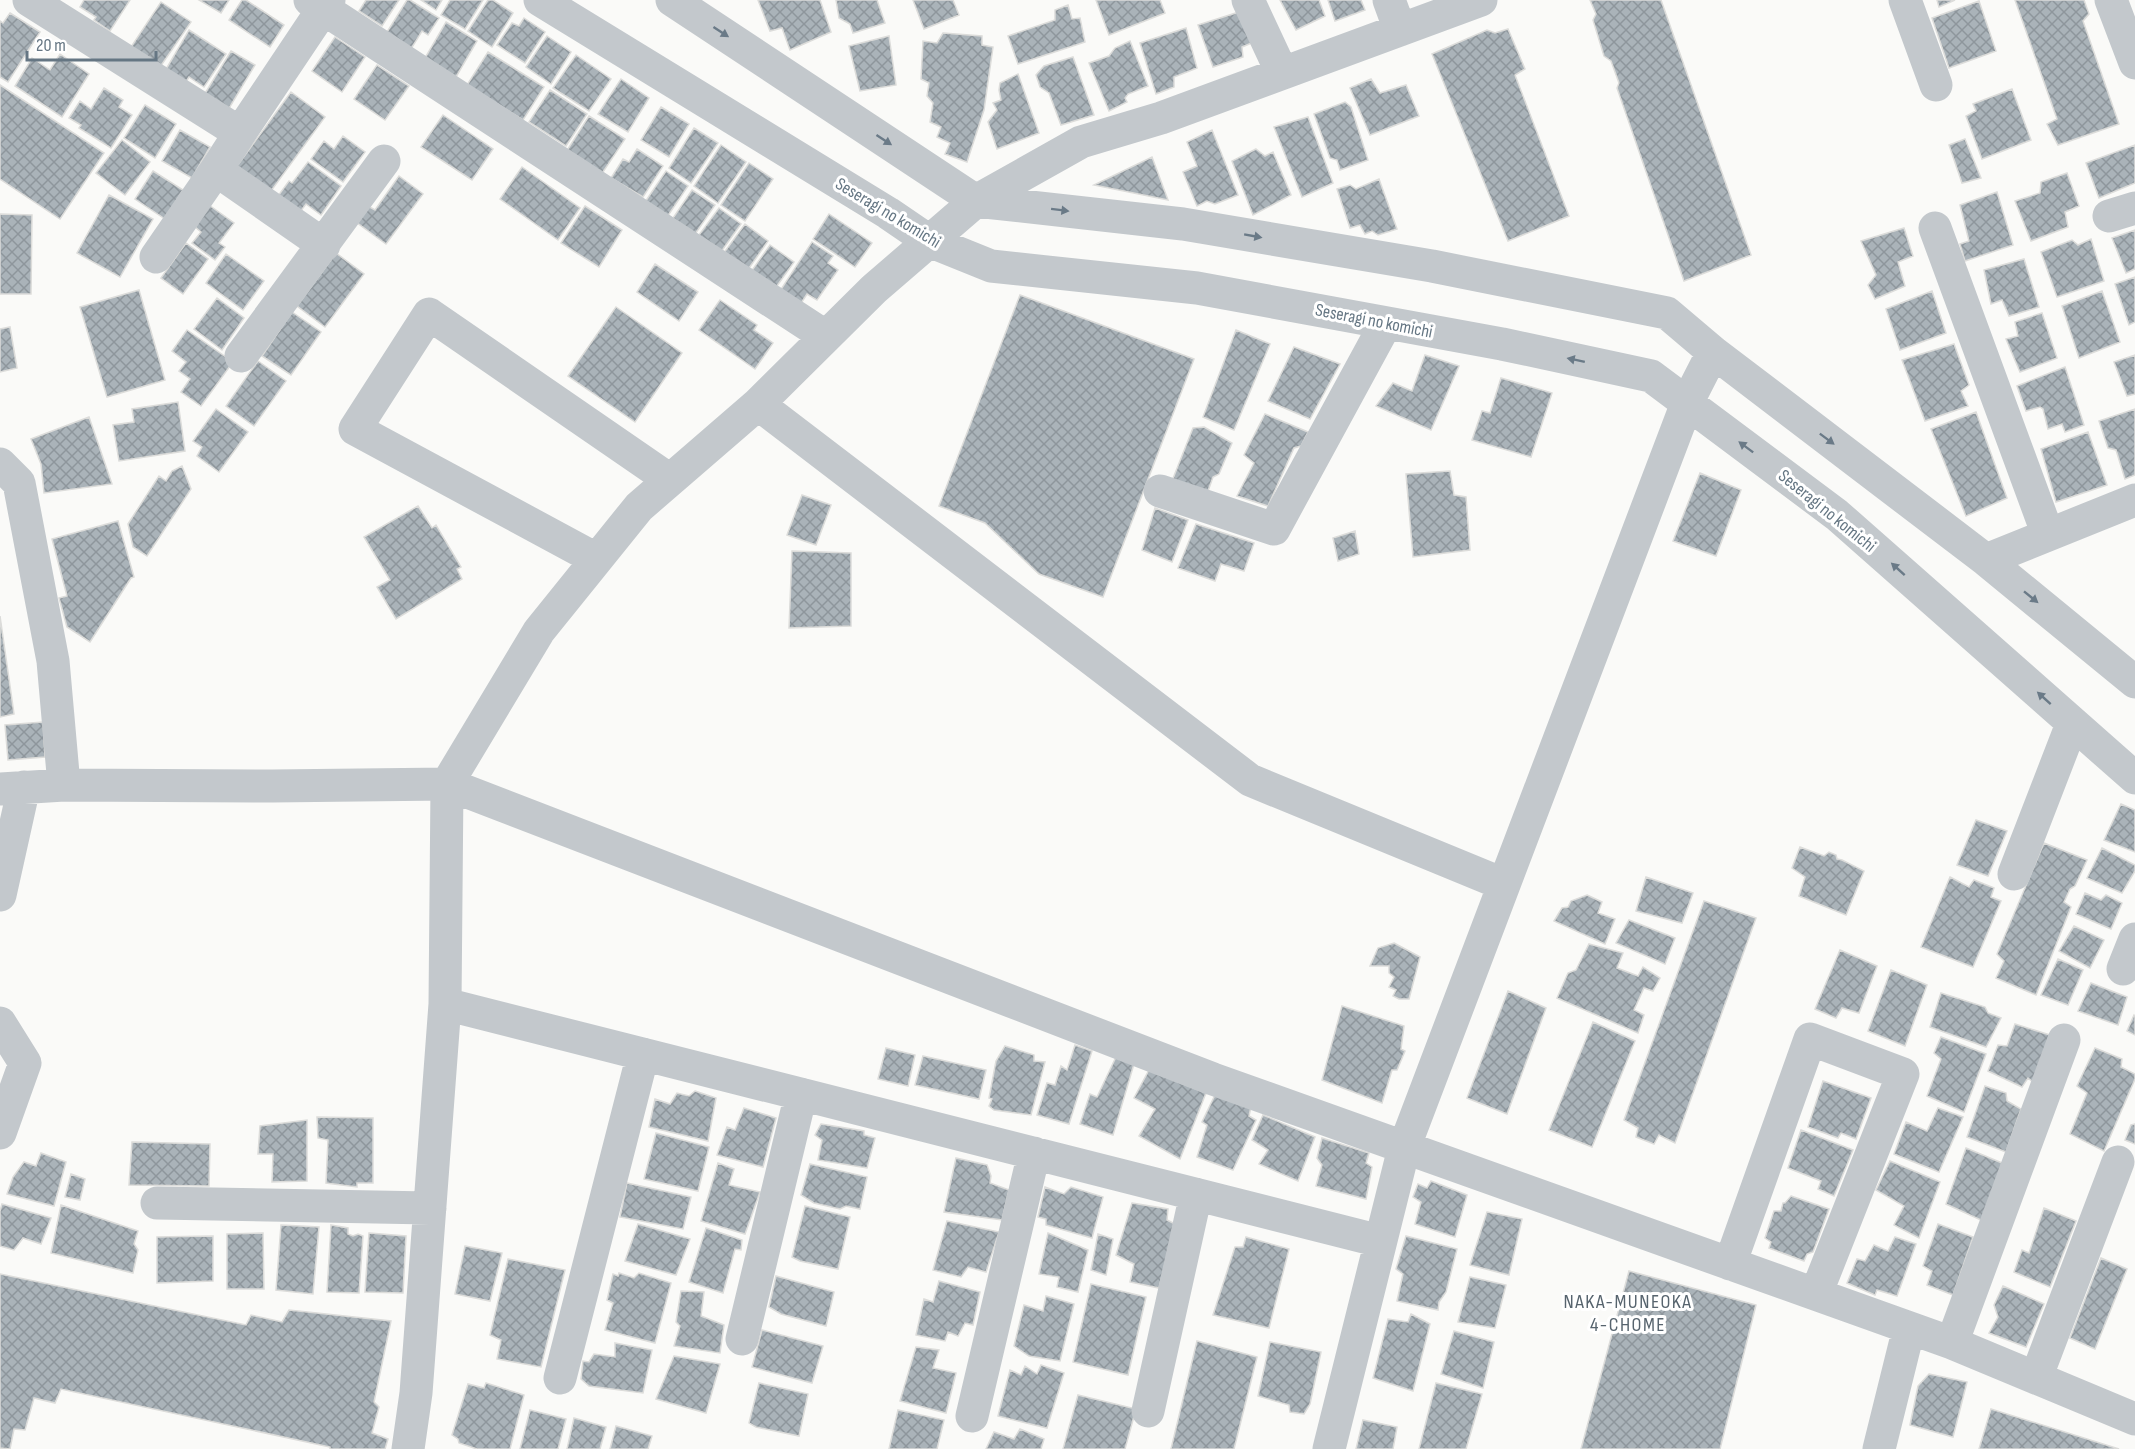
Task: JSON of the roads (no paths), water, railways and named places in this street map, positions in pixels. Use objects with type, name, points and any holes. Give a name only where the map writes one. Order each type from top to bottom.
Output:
[{"type":"street","points":[[28,0],[240,133]]},
{"type":"street","name":"Seseragi no komichi","points":[[540,0],[888,213],[952,221],[1183,224],[1432,266],[1658,310],[1698,382],[1837,515],[2135,778]]},
{"type":"street","name":"Seseragi no komichi","points":[[672,0],[952,221],[991,266],[1197,288],[1502,344],[1651,376],[1698,382],[1986,560],[2135,681]]},
{"type":"street","points":[[1248,0],[1282,73]]},
{"type":"street","points":[[408,1449],[416,1393],[445,1004],[447,784],[539,632],[639,507],[758,404],[874,289],[952,221],[1081,142],[1161,118],[1282,73],[1394,15],[1481,0]]},
{"type":"street","points":[[1905,0],[1936,85]]},
{"type":"street","points":[[2111,0],[2135,63]]},
{"type":"street","points":[[156,257],[216,170],[321,3],[825,336]]},
{"type":"street","points":[[242,356],[384,161]]},
{"type":"street","points":[[216,170],[324,245]]},
{"type":"street","points":[[1935,228],[2048,535]]},
{"type":"street","points":[[597,559],[355,429],[429,314],[670,480]]},
{"type":"street","points":[[1160,491],[1274,529],[1386,323]]},
{"type":"street","points":[[1329,1449],[1404,1148],[1503,884],[1698,382]]},
{"type":"street","points":[[758,404],[1250,780],[1503,884]]},
{"type":"street","points":[[0,464],[19,483],[53,661],[64,784]]},
{"type":"street","points":[[1986,560],[2135,500]]},
{"type":"street","points":[[2014,874],[2072,724]]},
{"type":"street","points":[[0,895],[12,788],[64,784],[272,786],[447,784],[1213,1079],[1952,1343],[2135,1419]]},
{"type":"street","points":[[2123,969],[2135,939]]},
{"type":"street","points":[[445,1004],[1380,1241]]},
{"type":"street","points":[[0,1023],[24,1063],[0,1133]]},
{"type":"street","points":[[1730,1264],[1810,1039],[1903,1074],[1815,1294]]},
{"type":"street","points":[[1952,1343],[2064,1040]]},
{"type":"street","points":[[560,1378],[643,1054]]},
{"type":"street","points":[[742,1339],[801,1094]]},
{"type":"street","points":[[972,1416],[1034,1153]]},
{"type":"street","points":[[2036,1378],[2118,1162]]},
{"type":"street","points":[[1148,1411],[1196,1194]]},
{"type":"street","points":[[157,1203],[430,1208]]},
{"type":"street","points":[[1879,1449],[1909,1328]]},
{"type":"district","name":"NAKA-MUNEOKA 4-CHOME","points":[[1628,1314]]}]
